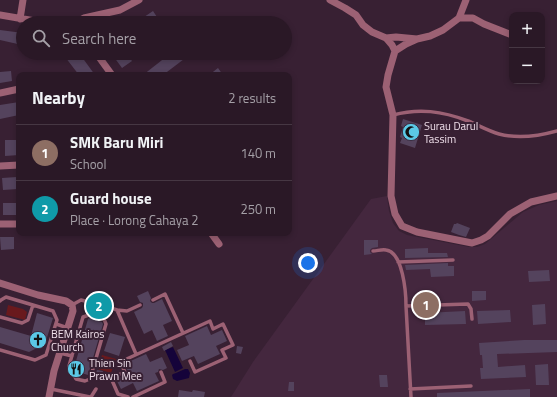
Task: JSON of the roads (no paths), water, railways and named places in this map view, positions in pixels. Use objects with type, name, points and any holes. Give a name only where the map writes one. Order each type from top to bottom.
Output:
[{"type":"street","points":[[20,16],[23,0]]},
{"type":"street","points":[[93,16],[120,10],[139,0]]},
{"type":"street","points":[[330,0],[356,15],[372,32],[386,38],[395,51]]},
{"type":"street","points":[[466,0],[459,18],[443,30],[430,36],[417,39],[395,51],[388,74],[386,87],[393,115],[391,196],[395,214],[402,226],[417,232],[472,242],[481,240],[488,236],[510,214],[531,202],[557,196]]},
{"type":"street","points":[[0,15],[16,18]]},
{"type":"street","points":[[459,18],[473,18],[509,34]]},
{"type":"street","points":[[386,38],[396,37],[417,39]]},
{"type":"street","points":[[101,60],[110,72]]},
{"type":"street","points":[[0,92],[16,89]]},
{"type":"street","points":[[0,166],[16,165]]},
{"type":"street","points":[[0,224],[16,224]]},
{"type":"street","points":[[212,236],[219,244]]},
{"type":"street","points":[[0,284],[66,301],[72,305],[73,311],[54,370],[49,397]]},
{"type":"lane","points":[[393,115],[426,110],[450,114],[500,134],[518,136],[542,135],[557,131]]},
{"type":"lane","points":[[373,251],[387,250],[393,254],[398,262],[406,290],[411,397]]},
{"type":"lane","points":[[398,262],[453,260]]},
{"type":"lane","points":[[153,300],[166,294],[183,333]]},
{"type":"lane","points":[[0,301],[6,297],[53,310],[57,320],[46,356],[35,360],[0,350]]},
{"type":"lane","points":[[93,303],[95,300],[101,299],[105,306],[117,310],[128,311],[140,305]]},
{"type":"lane","points":[[72,305],[81,300],[93,303]]},
{"type":"lane","points":[[93,303],[94,309],[97,311],[101,311],[105,306]]},
{"type":"lane","points":[[406,306],[468,304],[471,309],[472,319]]},
{"type":"lane","points":[[0,317],[22,324],[28,320],[33,305]]},
{"type":"lane","points":[[117,310],[136,354]]},
{"type":"lane","points":[[89,315],[104,319],[106,324],[90,379],[85,382],[76,379],[69,366],[72,356],[83,317],[89,315]]},
{"type":"lane","points":[[128,397],[118,394],[110,378],[124,372],[120,362],[210,321],[213,329],[223,324],[233,346],[222,350],[226,358],[195,372],[190,361]]},
{"type":"lane","points":[[56,324],[68,328]]},
{"type":"lane","points":[[60,354],[72,356]]},
{"type":"lane","points":[[133,397],[165,382],[161,372]]},
{"type":"lane","points":[[410,389],[471,386]]},
{"type":"lane","points":[[50,389],[91,397],[96,389]]},
{"type":"place","name":"Surau Darul Tassim","points":[[411,132]]},
{"type":"place","name":"SMK Baru Miri","points":[[426,305]]},
{"type":"place","name":"Guard house","points":[[99,306]]},
{"type":"place","name":"BEM Kairos Church","points":[[38,340]]},
{"type":"place","name":"Thien Sin Prawn Mee","points":[[76,369]]}]
